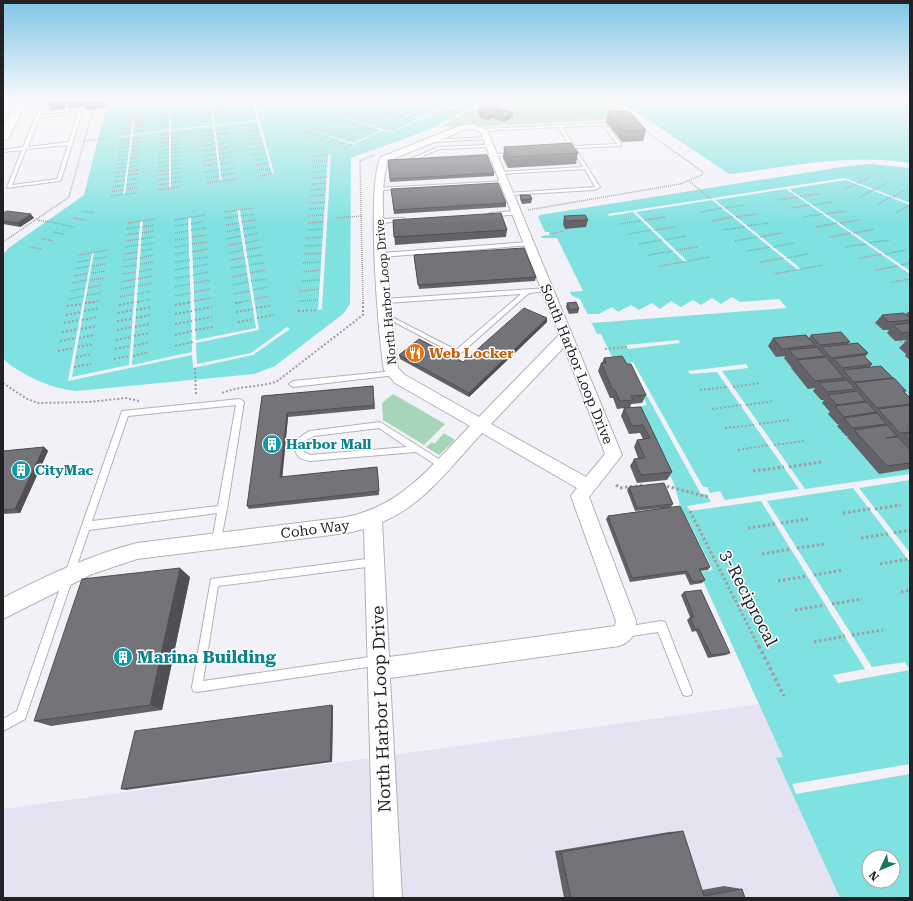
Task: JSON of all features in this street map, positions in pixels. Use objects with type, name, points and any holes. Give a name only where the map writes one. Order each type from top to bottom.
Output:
[{"type":"street","points":[[379,158],[390,156],[432,141]]},
{"type":"street","name":"South Harbor Loop Drive","points":[[488,142],[614,455],[580,496],[626,621],[625,632]]},
{"type":"street","name":"North Harbor Loop Drive","points":[[379,158],[380,221],[386,316],[389,359],[394,373],[400,379],[588,486]]},
{"type":"street","name":"Coho Way","points":[[3,609],[69,575],[131,552],[347,525],[373,519],[407,500],[566,336]]},
{"type":"street","name":"North Harbor Loop Drive","points":[[373,519],[388,898]]},
{"type":"street","points":[[379,665],[619,636],[625,632]]},
{"type":"lane","points":[[3,151],[25,148],[70,143],[59,180],[9,187],[25,148],[28,141]]},
{"type":"lane","points":[[435,141],[488,142],[522,153]]},
{"type":"lane","points":[[401,162],[492,141]]},
{"type":"lane","points":[[509,194],[597,188],[569,141]]},
{"type":"lane","points":[[567,151],[620,145],[617,141]]},
{"type":"lane","points":[[408,161],[438,148],[488,142]]},
{"type":"lane","points":[[379,158],[394,162]]},
{"type":"lane","points":[[380,188],[586,168]]},
{"type":"lane","points":[[486,215],[516,212]]},
{"type":"lane","points":[[380,221],[410,220]]},
{"type":"lane","points":[[382,255],[529,244]]},
{"type":"lane","points":[[385,301],[547,290]]},
{"type":"lane","points":[[386,316],[457,353],[528,291]]},
{"type":"lane","points":[[294,384],[394,373]]},
{"type":"lane","points":[[3,725],[21,715],[125,413],[240,402],[217,541]]},
{"type":"lane","points":[[417,449],[314,458],[304,457],[298,450],[300,442],[303,438],[313,433],[380,425],[442,465]]},
{"type":"lane","points":[[86,526],[222,509]]},
{"type":"lane","points":[[375,562],[214,582],[198,686],[379,665]]},
{"type":"lane","points":[[625,632],[661,626],[687,692]]},
{"type":"path","points":[[160,143],[175,141]]},
{"type":"path","points":[[327,143],[331,141]]},
{"type":"path","points":[[335,146],[345,141]]},
{"type":"path","points":[[516,212],[680,184],[701,176],[702,172],[659,141]]},
{"type":"path","points":[[120,144],[142,142]]},
{"type":"path","points":[[202,146],[230,142]]},
{"type":"path","points":[[251,144],[263,143]]},
{"type":"path","points":[[160,147],[181,144]]},
{"type":"path","points":[[344,148],[352,144]]},
{"type":"path","points":[[119,148],[141,146]]},
{"type":"path","points":[[203,150],[231,147]]},
{"type":"path","points":[[159,150],[181,148]]},
{"type":"path","points":[[252,149],[265,148]]},
{"type":"path","points":[[119,152],[141,149]]},
{"type":"path","points":[[159,154],[181,152]]},
{"type":"path","points":[[203,156],[232,152]]},
{"type":"path","points":[[118,156],[140,153]]},
{"type":"path","points":[[253,154],[266,153]]},
{"type":"path","points":[[314,156],[328,155]]},
{"type":"path","points":[[159,158],[181,156]]},
{"type":"path","points":[[117,160],[140,157]]},
{"type":"path","points":[[204,161],[233,157]]},
{"type":"path","points":[[254,160],[268,158]]},
{"type":"path","points":[[216,393],[231,389],[263,386],[276,382],[363,315],[360,161],[379,158]]},
{"type":"path","points":[[159,163],[181,160]]},
{"type":"path","points":[[117,164],[140,161]]},
{"type":"path","points":[[314,161],[328,161]]},
{"type":"path","points":[[204,166],[234,162]]},
{"type":"path","points":[[256,165],[269,163]]},
{"type":"path","points":[[159,167],[181,164]]},
{"type":"path","points":[[116,168],[139,165]]},
{"type":"path","points":[[313,167],[327,166]]},
{"type":"path","points":[[158,171],[181,168]]},
{"type":"path","points":[[205,172],[235,168]]},
{"type":"path","points":[[257,170],[270,168]]},
{"type":"path","points":[[115,173],[139,170]]},
{"type":"path","points":[[158,176],[181,172]]},
{"type":"path","points":[[313,172],[327,172]]},
{"type":"path","points":[[205,178],[236,173]]},
{"type":"path","points":[[115,177],[138,174]]},
{"type":"path","points":[[258,176],[272,174]]},
{"type":"path","points":[[158,180],[182,177]]},
{"type":"path","points":[[312,178],[327,177]]},
{"type":"path","points":[[845,189],[870,177]]},
{"type":"path","points":[[114,182],[138,178]]},
{"type":"path","points":[[206,183],[236,179]]},
{"type":"path","points":[[158,185],[182,181]]},
{"type":"path","points":[[689,181],[711,199]]},
{"type":"path","points":[[113,187],[137,183]]},
{"type":"path","points":[[312,184],[326,183]]},
{"type":"path","points":[[860,197],[887,183]]},
{"type":"path","points":[[158,190],[182,186]]},
{"type":"path","points":[[112,191],[137,188]]},
{"type":"path","points":[[311,190],[326,189]]},
{"type":"path","points":[[878,204],[905,190]]},
{"type":"path","points":[[112,196],[136,193]]},
{"type":"path","points":[[778,200],[819,194]]},
{"type":"path","points":[[310,196],[325,195]]},
{"type":"path","points":[[310,202],[325,202]]},
{"type":"path","points":[[790,208],[832,202]]},
{"type":"path","points":[[725,208],[744,205]]},
{"type":"path","points":[[897,212],[910,205]]},
{"type":"path","points":[[224,212],[253,208]]},
{"type":"path","points":[[309,209],[324,208]]},
{"type":"path","points":[[701,212],[722,208]]},
{"type":"path","points":[[83,211],[94,213]]},
{"type":"path","points":[[803,217],[846,211]]},
{"type":"path","points":[[225,218],[254,214]]},
{"type":"path","points":[[736,217],[756,214]]},
{"type":"path","points":[[175,220],[205,215]]},
{"type":"path","points":[[308,216],[324,215]]},
{"type":"path","points":[[336,218],[361,216]]},
{"type":"path","points":[[644,220],[665,217]]},
{"type":"path","points":[[712,221],[733,217]]},
{"type":"path","points":[[74,218],[85,220]]},
{"type":"path","points":[[128,223],[155,219]]},
{"type":"path","points":[[36,220],[75,227]]},
{"type":"path","points":[[226,225],[255,220]]},
{"type":"path","points":[[816,227],[860,220]]},
{"type":"path","points":[[175,226],[205,221]]},
{"type":"path","points":[[619,224],[641,221]]},
{"type":"path","points":[[308,223],[324,222]]},
{"type":"path","points":[[748,226],[768,223]]},
{"type":"path","points":[[127,229],[154,225]]},
{"type":"path","points":[[654,230],[676,226]]},
{"type":"path","points":[[226,232],[256,227]]},
{"type":"path","points":[[723,230],[744,227]]},
{"type":"path","points":[[175,233],[206,228]]},
{"type":"path","points":[[307,230],[323,229]]},
{"type":"path","points":[[629,234],[651,230]]},
{"type":"path","points":[[830,237],[874,230]]},
{"type":"path","points":[[126,235],[154,231]]},
{"type":"path","points":[[550,234],[564,231]]},
{"type":"path","points":[[53,232],[64,234]]},
{"type":"path","points":[[227,239],[258,233]]},
{"type":"path","points":[[760,237],[781,233]]},
{"type":"path","points":[[175,240],[206,235]]},
{"type":"path","points":[[665,240],[686,236]]},
{"type":"path","points":[[126,241],[154,237]]},
{"type":"path","points":[[306,238],[322,237]]},
{"type":"path","points":[[735,241],[757,237]]},
{"type":"path","points":[[42,239],[54,241]]},
{"type":"path","points":[[228,246],[259,240]]},
{"type":"path","points":[[639,244],[662,240]]},
{"type":"path","points":[[869,243],[890,240]]},
{"type":"path","points":[[175,247],[206,242]]},
{"type":"path","points":[[125,247],[154,243]]},
{"type":"path","points":[[773,247],[794,243]]},
{"type":"path","points":[[845,247],[866,244]]},
{"type":"path","points":[[305,246],[322,245]]},
{"type":"path","points":[[676,250],[698,246]]},
{"type":"path","points":[[30,247],[42,249]]},
{"type":"path","points":[[747,251],[770,247]]},
{"type":"path","points":[[229,253],[261,248]]},
{"type":"path","points":[[124,254],[153,249]]},
{"type":"path","points":[[175,254],[207,249]]},
{"type":"path","points":[[78,255],[108,250]]},
{"type":"path","points":[[885,254],[906,250]]},
{"type":"path","points":[[649,255],[673,251]]},
{"type":"path","points":[[304,254],[322,253]]},
{"type":"path","points":[[786,258],[808,254]]},
{"type":"path","points":[[860,258],[882,254]]},
{"type":"path","points":[[124,260],[153,255]]},
{"type":"path","points":[[230,260],[262,255]]},
{"type":"path","points":[[77,262],[106,257]]},
{"type":"path","points":[[175,262],[208,257]]},
{"type":"path","points":[[660,266],[710,258]]},
{"type":"path","points":[[760,262],[783,258]]},
{"type":"path","points":[[123,267],[153,262]]},
{"type":"path","points":[[231,268],[264,262]]},
{"type":"path","points":[[303,263],[321,262]]},
{"type":"path","points":[[75,269],[106,264]]},
{"type":"path","points":[[175,270],[208,264]]},
{"type":"path","points":[[901,265],[910,264]]},
{"type":"path","points":[[774,274],[823,265]]},
{"type":"path","points":[[876,270],[898,266]]},
{"type":"path","points":[[122,274],[152,269]]},
{"type":"path","points":[[74,276],[104,270]]},
{"type":"path","points":[[232,276],[265,270]]},
{"type":"path","points":[[302,272],[320,270]]},
{"type":"path","points":[[175,278],[209,272]]},
{"type":"path","points":[[122,282],[152,276]]},
{"type":"path","points":[[72,283],[103,278]]},
{"type":"path","points":[[233,285],[267,278]]},
{"type":"path","points":[[892,282],[910,279]]},
{"type":"path","points":[[175,287],[210,280]]},
{"type":"path","points":[[302,281],[320,280]]},
{"type":"path","points":[[121,289],[152,283]]},
{"type":"path","points":[[71,291],[102,285]]},
{"type":"path","points":[[234,294],[268,287]]},
{"type":"path","points":[[175,296],[210,289]]},
{"type":"path","points":[[300,291],[319,289]]},
{"type":"path","points":[[120,297],[152,291]]},
{"type":"path","points":[[69,298],[101,293]]},
{"type":"path","points":[[235,303],[270,296]]},
{"type":"path","points":[[194,301],[211,298]]},
{"type":"path","points":[[119,305],[151,299]]},
{"type":"path","points":[[299,301],[318,300]]},
{"type":"path","points":[[67,306],[100,301]]},
{"type":"path","points":[[175,305],[191,302]]},
{"type":"path","points":[[236,312],[272,305]]},
{"type":"path","points":[[118,313],[151,307]]},
{"type":"path","points":[[175,314],[212,307]]},
{"type":"path","points":[[66,314],[99,308]]},
{"type":"path","points":[[298,311],[318,310]]},
{"type":"path","points":[[117,321],[150,315]]},
{"type":"path","points":[[238,322],[274,315]]},
{"type":"path","points":[[64,323],[98,317]]},
{"type":"path","points":[[175,324],[212,317]]},
{"type":"path","points":[[117,330],[150,324]]},
{"type":"path","points":[[81,329],[96,326]]},
{"type":"path","points":[[175,335],[213,327]]},
{"type":"path","points":[[62,332],[78,329]]},
{"type":"path","points":[[116,340],[149,333]]},
{"type":"path","points":[[60,341],[95,335]]},
{"type":"path","points":[[900,342],[910,341]]},
{"type":"path","points":[[115,349],[149,342]]},
{"type":"path","points":[[175,346],[193,342]]},
{"type":"path","points":[[58,351],[94,344]]},
{"type":"path","points":[[605,349],[627,347]]},
{"type":"path","points":[[133,356],[149,352]]},
{"type":"path","points":[[76,357],[92,354]]},
{"type":"path","points":[[114,359],[129,356]]},
{"type":"path","points":[[74,367],[90,364]]},
{"type":"path","points":[[195,368],[196,395]]},
{"type":"path","points":[[3,383],[27,399],[38,403],[89,402],[126,398],[138,401],[146,400]]},
{"type":"path","points":[[733,387],[760,383]]},
{"type":"path","points":[[700,390],[728,387]]},
{"type":"path","points":[[189,396],[202,394]]},
{"type":"path","points":[[746,405],[774,401]]},
{"type":"path","points":[[712,409],[741,405]]},
{"type":"path","points":[[759,424],[789,420]]},
{"type":"path","points":[[725,428],[754,425]]},
{"type":"path","points":[[774,445],[804,441]]},
{"type":"path","points":[[738,450],[769,445]]},
{"type":"path","points":[[789,467],[821,462]]},
{"type":"path","points":[[753,472],[784,467]]},
{"type":"path","points":[[660,484],[708,497]]},
{"type":"path","points":[[616,485],[620,488],[646,485]]},
{"type":"path","points":[[875,509],[902,505]]},
{"type":"path","points":[[843,513],[870,510]]},
{"type":"path","name":"3-Reciprocal","points":[[690,512],[784,696]]},
{"type":"path","points":[[781,523],[808,519]]},
{"type":"path","points":[[748,528],[775,524]]},
{"type":"path","points":[[894,533],[910,530]]},
{"type":"path","points":[[861,538],[888,534]]},
{"type":"path","points":[[797,548],[825,544]]},
{"type":"path","points":[[762,554],[790,549]]},
{"type":"path","points":[[880,564],[908,559]]},
{"type":"path","points":[[814,575],[843,570]]},
{"type":"path","points":[[778,581],[807,576]]},
{"type":"path","points":[[901,592],[910,590]]},
{"type":"path","points":[[832,604],[862,599]]},
{"type":"path","points":[[796,610],[825,605]]},
{"type":"path","points":[[852,635],[883,630]]},
{"type":"path","points":[[814,642],[845,636]]},
{"type":"shaded area","points":[[760,704],[784,757],[777,759],[840,898],[3,898],[3,809]]},
{"type":"green space","points":[[393,394],[445,424],[424,445],[383,420],[382,403]]},
{"type":"green space","points":[[444,433],[455,440],[439,455],[426,447],[432,442],[434,444]]},
{"type":"water","points":[[97,141],[398,141],[351,158],[350,304],[343,314],[275,366],[254,374],[76,391],[46,384],[19,371],[3,359],[3,254],[10,247],[84,195]]},
{"type":"water","points":[[680,141],[910,141],[910,163],[887,160],[841,160],[729,174]]},
{"type":"water","points":[[870,164],[910,168],[910,898],[840,898],[776,758],[783,757],[699,572],[713,570],[681,507],[671,477],[668,477],[635,407],[647,405],[629,369],[614,361],[601,334],[597,334],[580,299],[572,296],[570,292],[583,291],[557,238],[542,238],[541,236],[550,235],[549,232],[545,232],[538,217],[540,215],[848,166]]},
{"type":"pier","points":[[130,141],[132,141],[125,194],[123,195]]},
{"type":"pier","points":[[169,141],[171,141],[171,188],[169,188]]},
{"type":"pier","points":[[215,141],[217,141],[222,181],[220,181]]},
{"type":"pier","points":[[263,141],[265,141],[274,173],[272,174]]},
{"type":"pier","points":[[342,141],[347,141],[353,143],[361,141],[353,145]]},
{"type":"pier","points":[[328,155],[331,155],[322,309],[318,310]]},
{"type":"pier","points":[[845,178],[910,203],[910,205],[846,180],[789,189],[910,271],[910,274],[786,189],[715,200],[801,269],[798,270],[712,200],[636,212],[687,261],[684,262],[633,212],[609,216],[608,214]]},
{"type":"pier","points":[[237,210],[240,210],[259,330],[196,343],[197,364],[251,353],[287,327],[290,329],[253,355],[193,368],[192,355],[68,381],[92,253],[94,252],[72,377],[129,365],[140,221],[143,221],[132,365],[192,352],[188,218],[191,217],[196,340],[256,328]]},
{"type":"pier","points":[[732,297],[740,302],[779,299],[787,308],[592,323],[587,314],[599,314],[612,307],[618,312],[631,305],[639,310],[652,303],[660,309],[671,301],[681,307],[693,300],[701,305],[712,298],[721,304]]},
{"type":"pier","points":[[678,340],[680,343],[628,349],[626,345]]},
{"type":"pier","points":[[633,362],[703,487],[707,487],[710,493],[720,491],[725,500],[799,489],[717,372],[690,374],[688,371],[746,364],[748,368],[722,371],[805,489],[910,474],[910,480],[859,488],[910,553],[910,562],[853,488],[767,501],[872,667],[905,662],[910,670],[838,683],[833,675],[865,669],[761,501],[690,511],[687,506],[711,502],[706,494],[701,494],[629,363]]},
{"type":"pier","points":[[910,764],[910,774],[796,794],[792,784]]},
{"type":"building","points":[[571,143],[578,153],[508,157],[504,147]]},
{"type":"building","points":[[487,155],[494,173],[390,179],[388,160]]},
{"type":"building","points":[[498,183],[506,203],[394,210],[391,189]]},
{"type":"building","points":[[520,195],[530,195],[532,199],[522,200]]},
{"type":"building","points":[[7,211],[31,214],[18,223],[3,221],[3,213]]},
{"type":"building","points":[[501,213],[507,230],[394,237],[393,220]]},
{"type":"building","points":[[585,215],[588,220],[566,221],[564,216]]},
{"type":"building","points":[[524,248],[536,277],[418,285],[414,255]]},
{"type":"building","points":[[576,302],[579,309],[570,310],[567,303]]},
{"type":"building","points":[[524,308],[547,318],[469,393],[399,355],[419,339],[463,362]]},
{"type":"building","points":[[904,313],[910,318],[910,320],[889,322],[882,315]]},
{"type":"building","points":[[910,323],[910,332],[902,333],[893,325]]},
{"type":"building","points":[[841,332],[850,342],[820,345],[811,335]]},
{"type":"building","points":[[806,335],[815,345],[782,349],[773,338]]},
{"type":"building","points":[[858,343],[868,353],[831,358],[822,347]]},
{"type":"building","points":[[817,347],[825,356],[797,359],[789,350]]},
{"type":"building","points":[[863,355],[872,364],[843,368],[834,359]]},
{"type":"building","points":[[622,356],[627,364],[631,364],[646,395],[631,396],[633,400],[620,401],[615,390],[613,390],[601,363],[606,363],[604,358]]},
{"type":"building","points":[[826,357],[844,378],[815,381],[797,360]]},
{"type":"building","points":[[881,366],[893,378],[854,382],[843,370]]},
{"type":"building","points":[[894,378],[906,391],[903,391],[910,398],[910,404],[877,408],[855,383]]},
{"type":"building","points":[[847,380],[855,389],[827,392],[819,383]]},
{"type":"building","name":"Harbor Mall","points":[[373,386],[374,405],[287,413],[280,477],[377,467],[379,491],[247,506],[262,396]]},
{"type":"building","points":[[857,391],[865,401],[837,405],[828,395]]},
{"type":"building","points":[[867,402],[876,412],[844,417],[835,406]]},
{"type":"building","points":[[910,405],[910,432],[900,433],[878,409]]},
{"type":"building","points":[[641,407],[672,472],[641,475],[634,459],[645,458],[637,440],[650,438],[643,425],[632,426],[624,408]]},
{"type":"building","points":[[877,413],[886,424],[853,428],[844,418]]},
{"type":"building","points":[[887,425],[897,436],[886,438],[898,437],[910,450],[910,463],[887,466],[854,430]]},
{"type":"building","points":[[904,434],[910,434],[910,440]]},
{"type":"building","name":"CityMac","points":[[44,447],[15,509],[3,510],[3,451]]},
{"type":"building","points":[[664,483],[673,504],[637,508],[629,487]]},
{"type":"building","points":[[680,506],[710,567],[699,569],[705,580],[693,582],[687,571],[632,578],[608,516]]},
{"type":"building","name":"Marina Building","points":[[180,568],[150,705],[34,721],[82,579]]},
{"type":"building","points":[[701,590],[730,653],[711,655],[699,629],[695,629],[690,617],[694,617],[684,592]]},
{"type":"building","points":[[332,705],[330,761],[121,789],[135,731]]},
{"type":"building","points":[[683,831],[704,896],[742,889],[745,898],[571,898],[561,852]]},
{"type":"place","name":"Web Locker","points":[[415,353]]},
{"type":"place","name":"Harbor Mall","points":[[272,444]]},
{"type":"place","name":"CityMac","points":[[21,470]]},
{"type":"place","name":"Marina Building","points":[[123,657]]}]
